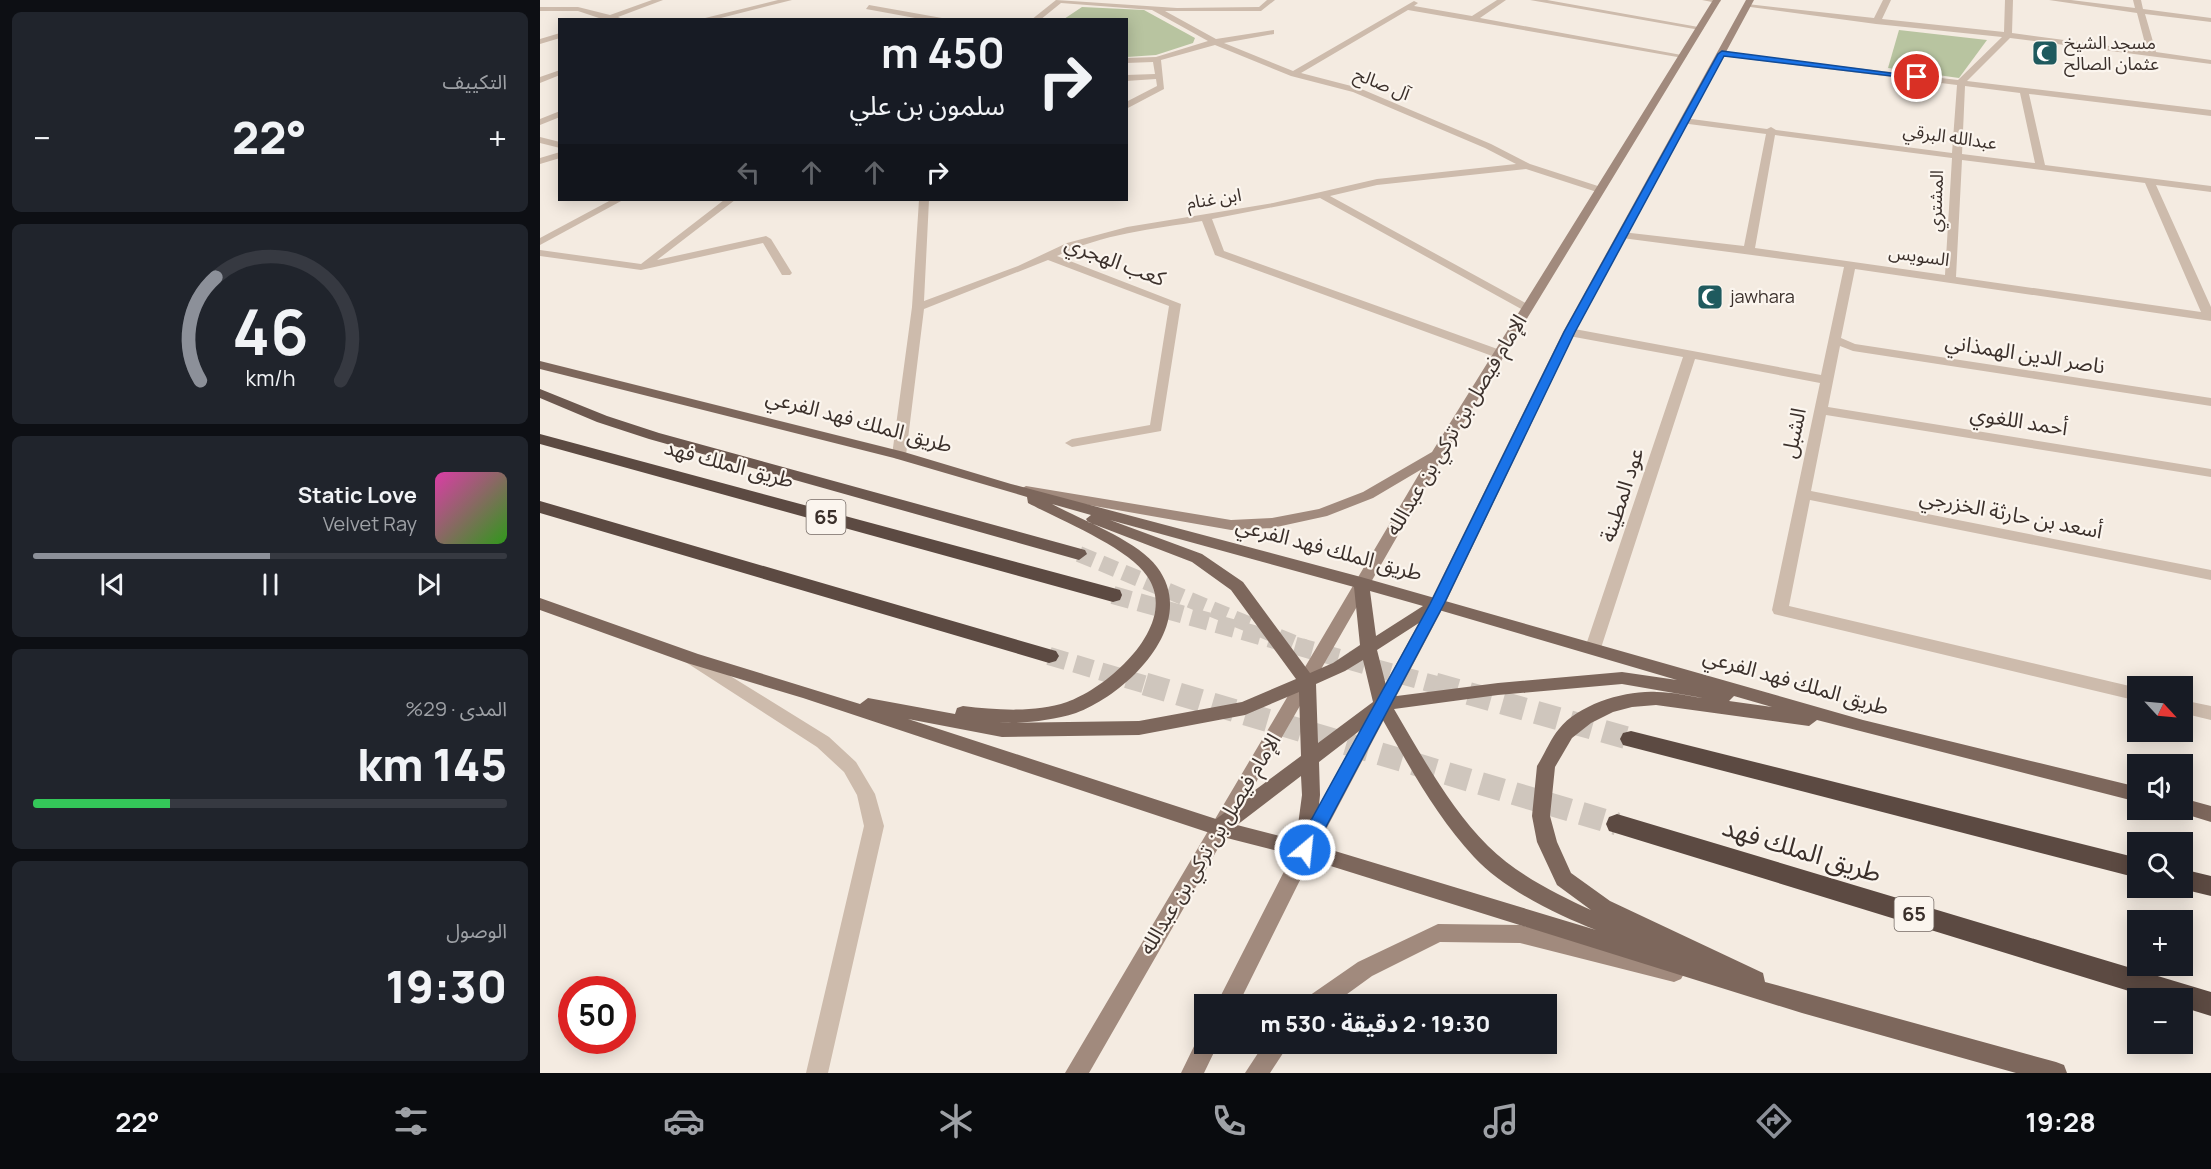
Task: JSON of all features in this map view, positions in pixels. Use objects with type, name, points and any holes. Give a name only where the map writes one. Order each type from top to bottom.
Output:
[{"type":"highway","points":[[540,393],[602,419],[654,436],[1079,554]]},
{"type":"highway","name":"طريق الملك فهد","points":[[540,439],[1113,595]]},
{"type":"highway","points":[[540,508],[1048,656]]},
{"type":"highway","points":[[1631,739],[2127,865]]},
{"type":"highway","name":"طريق الملك فهد","points":[[1617,824],[2211,1004]]},
{"type":"highway","points":[[2193,882],[2211,886]]},
{"type":"main road","name":"الإمام فيصل بن تركي بن عبدالله","points":[[1076,1073],[1307,681],[1361,582],[1700,28],[1713,0]]},
{"type":"main road","points":[[1233,994],[1305,850],[1437,604],[1569,332],[1749,3]]},
{"type":"main road","name":"طريق الملك فهد الفرعي","points":[[540,365],[899,455],[1361,582],[1863,727],[2127,792]]},
{"type":"main road","points":[[1006,486],[1231,525],[1272,523],[1322,513],[1368,495],[1437,455]]},
{"type":"main road","points":[[1006,486],[1197,558],[1237,586],[1307,681],[1311,795],[1305,850]]},
{"type":"main road","points":[[807,693],[1003,718],[1045,716],[1074,708],[1120,681],[1142,657],[1159,629],[1163,613],[1158,580],[1138,555],[1006,486]]},
{"type":"main road","points":[[1361,582],[1369,650],[1382,704],[1437,797],[1482,853],[1527,887],[1581,915],[1802,1003]]},
{"type":"main road","points":[[540,604],[693,659],[807,693],[1220,828],[1305,850],[1802,1003]]},
{"type":"main road","points":[[807,693],[1002,730],[1128,728],[1245,708],[1307,681],[1369,650],[1437,604]]},
{"type":"main road","points":[[1220,828],[1382,704],[1498,689],[1622,678],[1677,686],[1863,727]]},
{"type":"main road","points":[[1802,1003],[1603,907],[1564,879],[1547,842],[1541,816],[1546,766],[1566,732],[1585,718],[1632,700],[1656,698],[1863,727]]},
{"type":"main road","points":[[2193,809],[2211,814]]},
{"type":"main road","points":[[1330,994],[1365,969],[1438,933],[1520,934],[1802,1003],[2056,1073]]},
{"type":"main road","points":[[1192,1073],[1202,1054]]},
{"type":"main road","points":[[1256,1073],[1270,1054]]},
{"type":"street","points":[[540,9],[578,9],[608,18],[659,0]]},
{"type":"street","points":[[710,18],[788,0]]},
{"type":"street","points":[[1038,18],[1060,0],[1177,10],[1261,9],[1271,0]]},
{"type":"street","points":[[1177,10],[1185,0]]},
{"type":"street","points":[[1294,74],[1419,0]]},
{"type":"street","points":[[1473,19],[1502,0]]},
{"type":"street","points":[[1534,0],[1700,28]]},
{"type":"street","points":[[1876,22],[1887,0]]},
{"type":"street","points":[[1961,82],[2008,35],[2009,0]]},
{"type":"street","points":[[2052,0],[2211,20]]},
{"type":"street","points":[[2137,0],[2152,54]]},
{"type":"street","points":[[1749,3],[1876,22],[2008,35],[2211,62]]},
{"type":"street","points":[[869,7],[931,18]]},
{"type":"street","name":"آل صالح","points":[[1153,8],[1215,42],[1294,74],[1356,90],[1488,146],[1527,166],[1600,190]]},
{"type":"street","points":[[1407,8],[1683,56]]},
{"type":"street","points":[[1128,62],[1157,59],[1215,42],[1271,32]]},
{"type":"street","points":[[540,42],[558,36]]},
{"type":"street","points":[[1722,54],[2211,113]]},
{"type":"street","points":[[1128,105],[1156,92],[1161,87],[1157,59]]},
{"type":"street","points":[[540,80],[558,73]]},
{"type":"street","points":[[1128,78],[1160,76]]},
{"type":"street","name":"المشتري","points":[[1950,279],[1955,155],[1961,82]]},
{"type":"street","points":[[2024,90],[2040,166]]},
{"type":"street","points":[[540,122],[558,115]]},
{"type":"street","name":"عبدالله البرقي","points":[[1684,121],[1771,130],[2211,189]]},
{"type":"street","points":[[1749,250],[1771,130]]},
{"type":"street","points":[[540,140],[558,145]]},
{"type":"street","points":[[540,161],[558,156]]},
{"type":"street","name":"ابن غنام","points":[[918,307],[1071,245],[1127,230],[1321,195],[1377,182],[1527,166]]},
{"type":"street","points":[[2149,181],[2210,317]]},
{"type":"street","points":[[1321,195],[1527,308]]},
{"type":"street","points":[[540,242],[616,201]]},
{"type":"street","points":[[641,267],[729,201]]},
{"type":"street","points":[[899,455],[918,307],[924,201]]},
{"type":"street","points":[[1206,217],[1219,253],[1499,354]]},
{"type":"street","name":"السويس","points":[[1622,235],[1850,264],[2210,317]]},
{"type":"street","points":[[540,253],[641,267],[766,239],[786,273]]},
{"type":"street","name":"كعب الهجري","points":[[1047,256],[1175,304],[1156,428],[1072,443]]},
{"type":"street","name":"الشبل","points":[[1850,264],[1780,610],[2127,692]]},
{"type":"street","points":[[1569,332],[1826,380]]},
{"type":"street","name":"ناصر الدين الهمذاني","points":[[1834,340],[1853,347],[2211,402]]},
{"type":"street","name":"عود المطينة","points":[[1593,648],[1690,356]]},
{"type":"street","name":"أحمد اللغوي","points":[[1820,410],[2211,473]]},
{"type":"street","name":"أسعد بن حارثة الخزرجي","points":[[1803,494],[2211,575]]},
{"type":"street","points":[[693,659],[823,742],[850,767],[866,794],[874,826],[817,1073]]},
{"type":"street","points":[[2193,709],[2211,713]]},
{"type":"green space","points":[[1082,7],[1144,10],[1195,38],[1193,43],[1156,55],[1128,57],[1128,18],[1066,18]]},
{"type":"green space","points":[[1899,30],[1987,40],[1959,78],[1888,68]]},
{"type":"tunnel","points":[[1079,554],[1306,648]]},
{"type":"tunnel","points":[[1113,595],[1440,686]]},
{"type":"tunnel","points":[[1049,656],[1150,686]]},
{"type":"tunnel","points":[[1145,684],[1617,824]]},
{"type":"tunnel","points":[[1435,684],[1631,739]]},
{"type":"place","name":"مسجد الشيخ عثمان الصالح","points":[[2045,53]]},
{"type":"place","name":"jawhara","points":[[1710,297]]},
{"type":"route","points":[[1305,850],[1437,604],[1569,332],[1722,54],[1917,77]]}]
